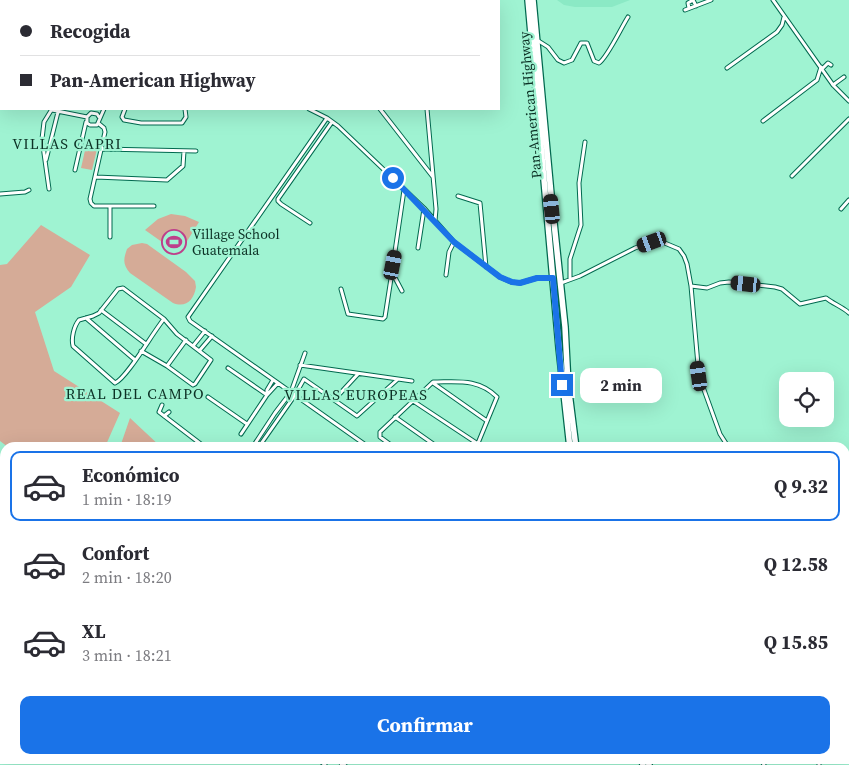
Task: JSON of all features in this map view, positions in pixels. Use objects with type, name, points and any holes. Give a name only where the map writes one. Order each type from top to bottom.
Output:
[{"type":"highway","name":"Pan-American Highway","points":[[528,0],[554,295],[569,442]]},
{"type":"highway","name":"Pan-American Highway","points":[[533,0],[561,282],[568,385],[575,442]]},
{"type":"highway","points":[[554,295],[558,306],[560,332],[565,330]]},
{"type":"street","points":[[690,8],[688,3],[693,0],[696,6]]},
{"type":"street","points":[[684,10],[711,0]]},
{"type":"street","points":[[773,0],[833,85],[849,101]]},
{"type":"street","points":[[727,68],[778,32],[784,16]]},
{"type":"street","points":[[537,40],[548,47],[558,60],[564,62],[572,60],[581,43],[587,43],[594,61],[599,63],[606,57],[628,17]]},
{"type":"street","points":[[763,121],[816,80],[821,68],[828,63],[831,65]]},
{"type":"street","points":[[833,85],[844,77]]},
{"type":"street","points":[[49,189],[42,139],[44,122],[51,110]]},
{"type":"street","points":[[54,110],[87,119]]},
{"type":"street","points":[[68,114],[69,110]]},
{"type":"street","points":[[75,170],[87,119],[94,110]]},
{"type":"street","points":[[98,124],[99,117],[103,110]]},
{"type":"street","points":[[125,110],[122,117],[124,120],[140,123],[182,123],[186,117],[185,110]]},
{"type":"street","points":[[311,110],[332,122],[424,208],[454,242],[500,277],[520,283],[537,278],[553,278]]},
{"type":"street","points":[[381,110],[433,178]]},
{"type":"street","points":[[427,110],[437,215],[435,221]]},
{"type":"street","points":[[46,161],[58,112]]},
{"type":"street","points":[[93,113],[99,117]]},
{"type":"street","points":[[327,118],[188,317],[362,442]]},
{"type":"street","points":[[87,119],[90,126],[98,124]]},
{"type":"street","points":[[792,176],[849,119]]},
{"type":"street","points":[[310,223],[278,202],[278,198],[332,122]]},
{"type":"street","points":[[98,124],[105,130],[90,199],[91,204],[94,206],[154,206]]},
{"type":"street","points":[[570,280],[570,257],[581,224],[579,184],[585,142]]},
{"type":"street","points":[[102,149],[196,151]]},
{"type":"street","points":[[96,177],[167,180],[183,166],[184,151]]},
{"type":"street","points":[[0,194],[29,190]]},
{"type":"street","points":[[341,289],[348,314],[383,319],[385,317],[404,190]]},
{"type":"street","points":[[458,196],[480,204],[486,267]]},
{"type":"street","points":[[840,209],[849,200]]},
{"type":"street","points":[[110,206],[110,237]]},
{"type":"street","points":[[418,248],[424,208]]},
{"type":"street","points":[[561,282],[580,276],[635,248],[652,242],[660,241],[679,249],[687,264],[691,286],[699,376],[720,434],[725,442]]},
{"type":"street","points":[[446,274],[454,242]]},
{"type":"street","points":[[392,272],[402,291]]},
{"type":"street","points":[[691,286],[707,288],[729,282],[775,286],[782,289],[800,304],[826,298],[849,313]]},
{"type":"street","points":[[141,351],[167,366],[192,385],[194,385],[212,360],[170,327],[164,319],[121,288],[118,289],[102,310],[93,316],[79,320],[76,325],[72,344],[114,383],[117,383],[164,319]]},
{"type":"street","points":[[102,310],[146,344]]},
{"type":"street","points":[[86,317],[135,360]]},
{"type":"street","points":[[193,346],[205,331]]},
{"type":"street","points":[[200,350],[212,336]]},
{"type":"street","points":[[167,366],[186,340]]},
{"type":"street","points":[[257,442],[291,392],[304,353]]},
{"type":"street","points":[[300,365],[412,381]]},
{"type":"street","points":[[228,368],[267,396]]},
{"type":"street","points":[[334,400],[358,374]]},
{"type":"street","points":[[258,442],[295,395],[302,380],[305,379],[358,416],[397,380]]},
{"type":"street","points":[[267,396],[267,390],[273,380]]},
{"type":"street","points":[[296,381],[301,383]]},
{"type":"street","points":[[433,382],[487,421]]},
{"type":"street","points":[[387,442],[379,435],[395,417],[433,382],[475,383],[495,394],[497,399],[479,442]]},
{"type":"street","points":[[241,434],[278,383]]},
{"type":"street","points":[[208,398],[248,424]]},
{"type":"street","points":[[413,401],[471,442]]},
{"type":"street","points":[[162,406],[159,412],[198,442]]},
{"type":"street","points":[[164,416],[169,412]]},
{"type":"street","points":[[395,417],[430,442]]},
{"type":"street","points":[[268,424],[272,426]]},
{"type":"shaded area","points":[[557,0],[630,0],[612,7],[575,7],[564,5]]},
{"type":"shaded area","points":[[86,146],[97,149],[92,170],[81,168]]},
{"type":"shaded area","name":"Village School Guatemala","points":[[171,214],[185,216],[199,222],[179,254],[145,230],[158,219]]},
{"type":"shaded area","points":[[41,225],[90,255],[71,287],[35,312],[54,371],[120,413],[107,442],[0,441],[0,265],[7,264]]},
{"type":"shaded area","points":[[147,244],[186,272],[195,281],[195,292],[189,302],[185,304],[173,303],[130,273],[124,262],[127,249],[132,245]]},
{"type":"shaded area","points":[[130,418],[156,442],[122,442]]},
{"type":"place","name":"Village School Guatemala","points":[[174,242]]},
{"type":"district","name":"VILLAS CAPRI","points":[[67,143]]},
{"type":"district","name":"REAL DEL CAMPO","points":[[135,393]]},
{"type":"district","name":"VILLAS EUROPEAS","points":[[356,394]]},
{"type":"route","points":[[393,178],[424,208],[454,242],[500,277],[520,283],[537,278],[553,278],[562,385]]}]
